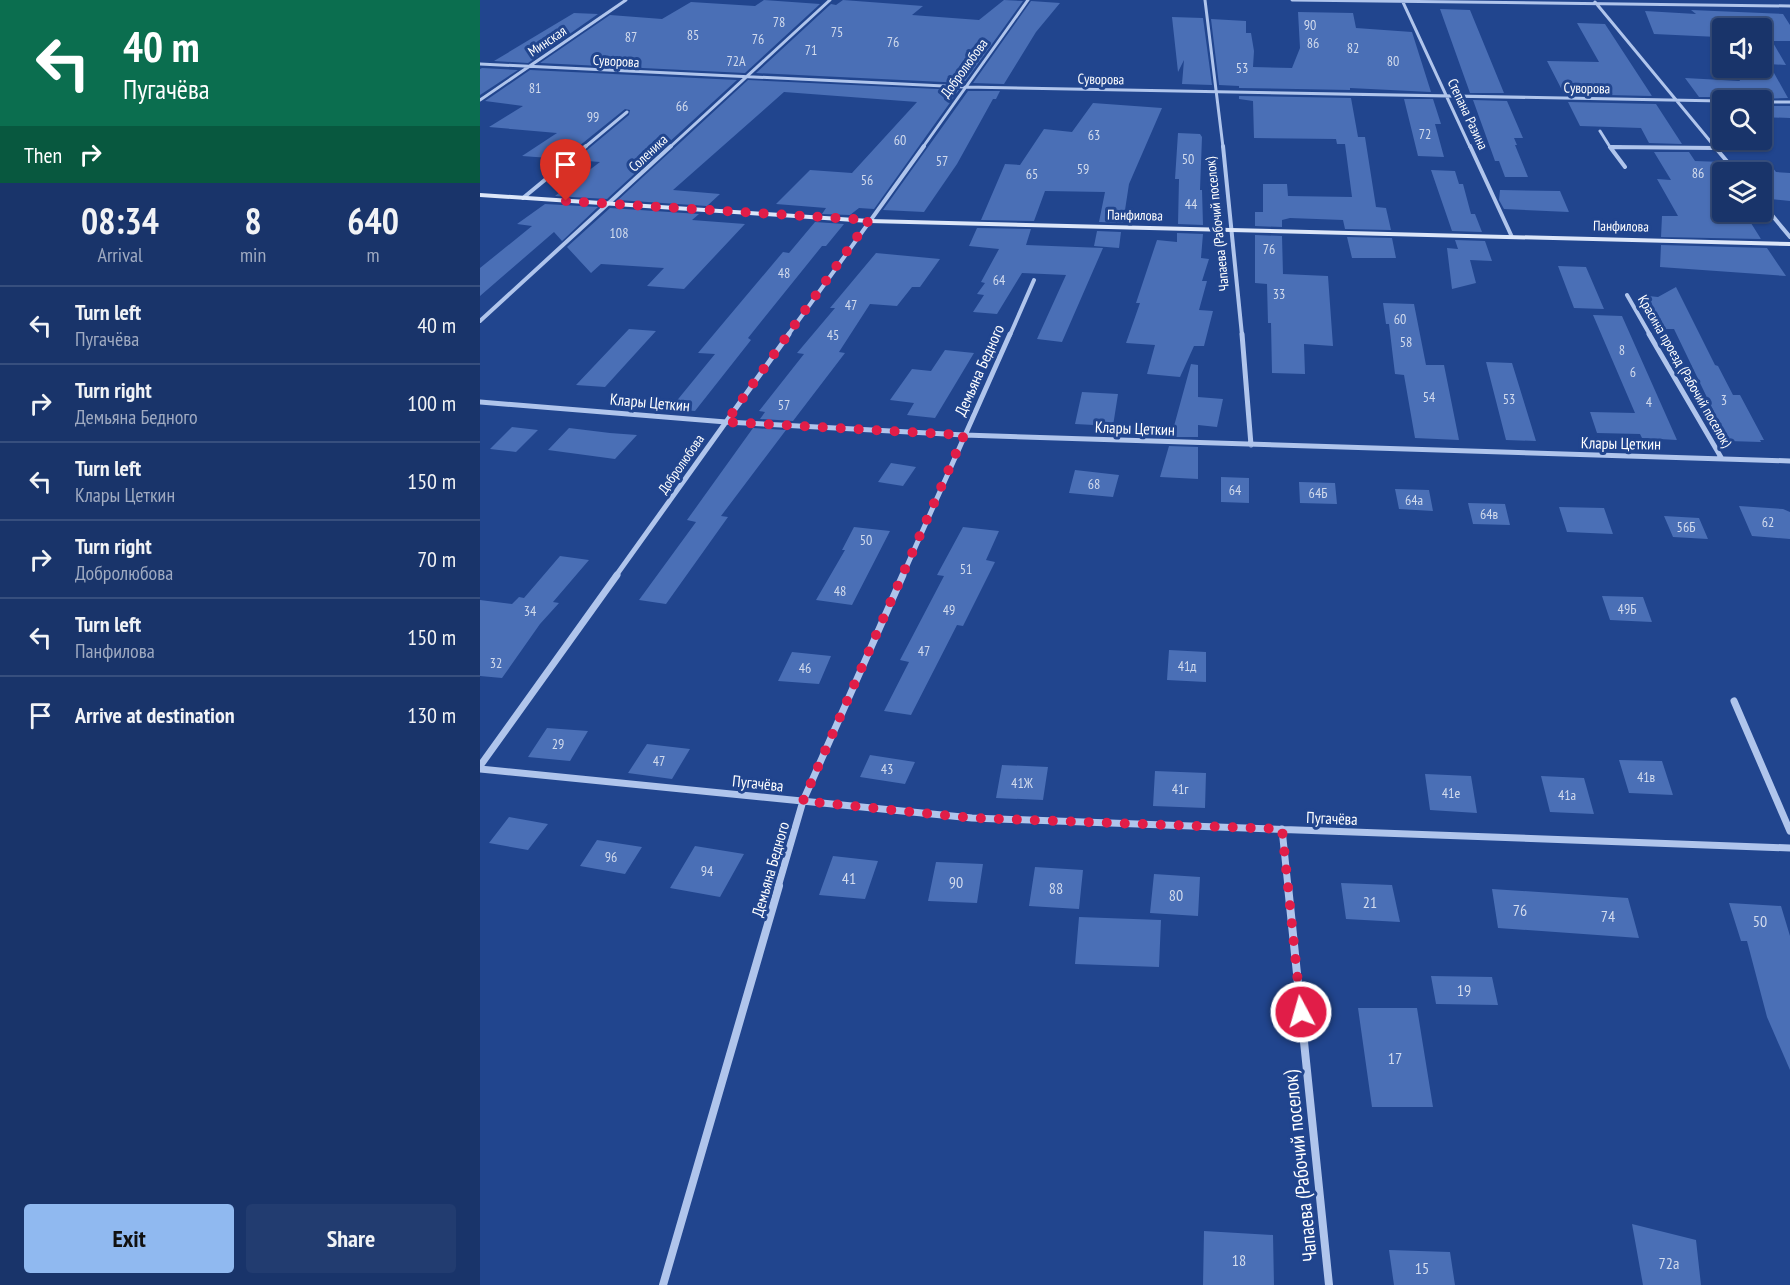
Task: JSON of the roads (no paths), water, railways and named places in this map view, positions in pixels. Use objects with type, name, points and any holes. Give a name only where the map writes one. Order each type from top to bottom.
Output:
[{"type":"street","name":"Минская","points":[[480,100],[626,0]]},
{"type":"street","name":"Соленика","points":[[480,321],[830,0]]},
{"type":"street","name":"Добролюбова","points":[[480,768],[1028,0]]},
{"type":"street","name":"Чапаева (Рабочий поселок)","points":[[1205,0],[1233,231],[1251,445]]},
{"type":"street","points":[[1292,0],[1790,6]]},
{"type":"street","points":[[1782,0],[1790,6]]},
{"type":"street","name":"Степана Разина","points":[[1402,1],[1512,237]]},
{"type":"street","points":[[1594,2],[1712,143]]},
{"type":"street","name":"Суворова","points":[[480,64],[965,87],[1712,101]]},
{"type":"street","points":[[1772,102],[1790,102]]},
{"type":"street","points":[[523,198],[627,112]]},
{"type":"street","points":[[1600,131],[1624,167]]},
{"type":"street","points":[[1610,147],[1712,148]]},
{"type":"street","points":[[1718,150],[1728,162]]},
{"type":"street","name":"Панфилова","points":[[480,195],[869,220],[1790,244]]},
{"type":"street","points":[[1772,215],[1790,237]]},
{"type":"street","name":"Демьяна Бедного","points":[[663,1285],[803,801],[1034,280]]},
{"type":"street","name":"Красина проезд (Рабочий поселок)","points":[[1627,295],[1722,459]]},
{"type":"street","name":"Клары Цеткин","points":[[480,402],[726,422],[964,435],[1790,461]]},
{"type":"street","points":[[1734,701],[1790,831]]},
{"type":"street","name":"Пугачёва","points":[[480,768],[972,818],[1790,848]]},
{"type":"street","name":"Чапаева (Рабочий поселок)","points":[[1282,829],[1329,1285]]}]
